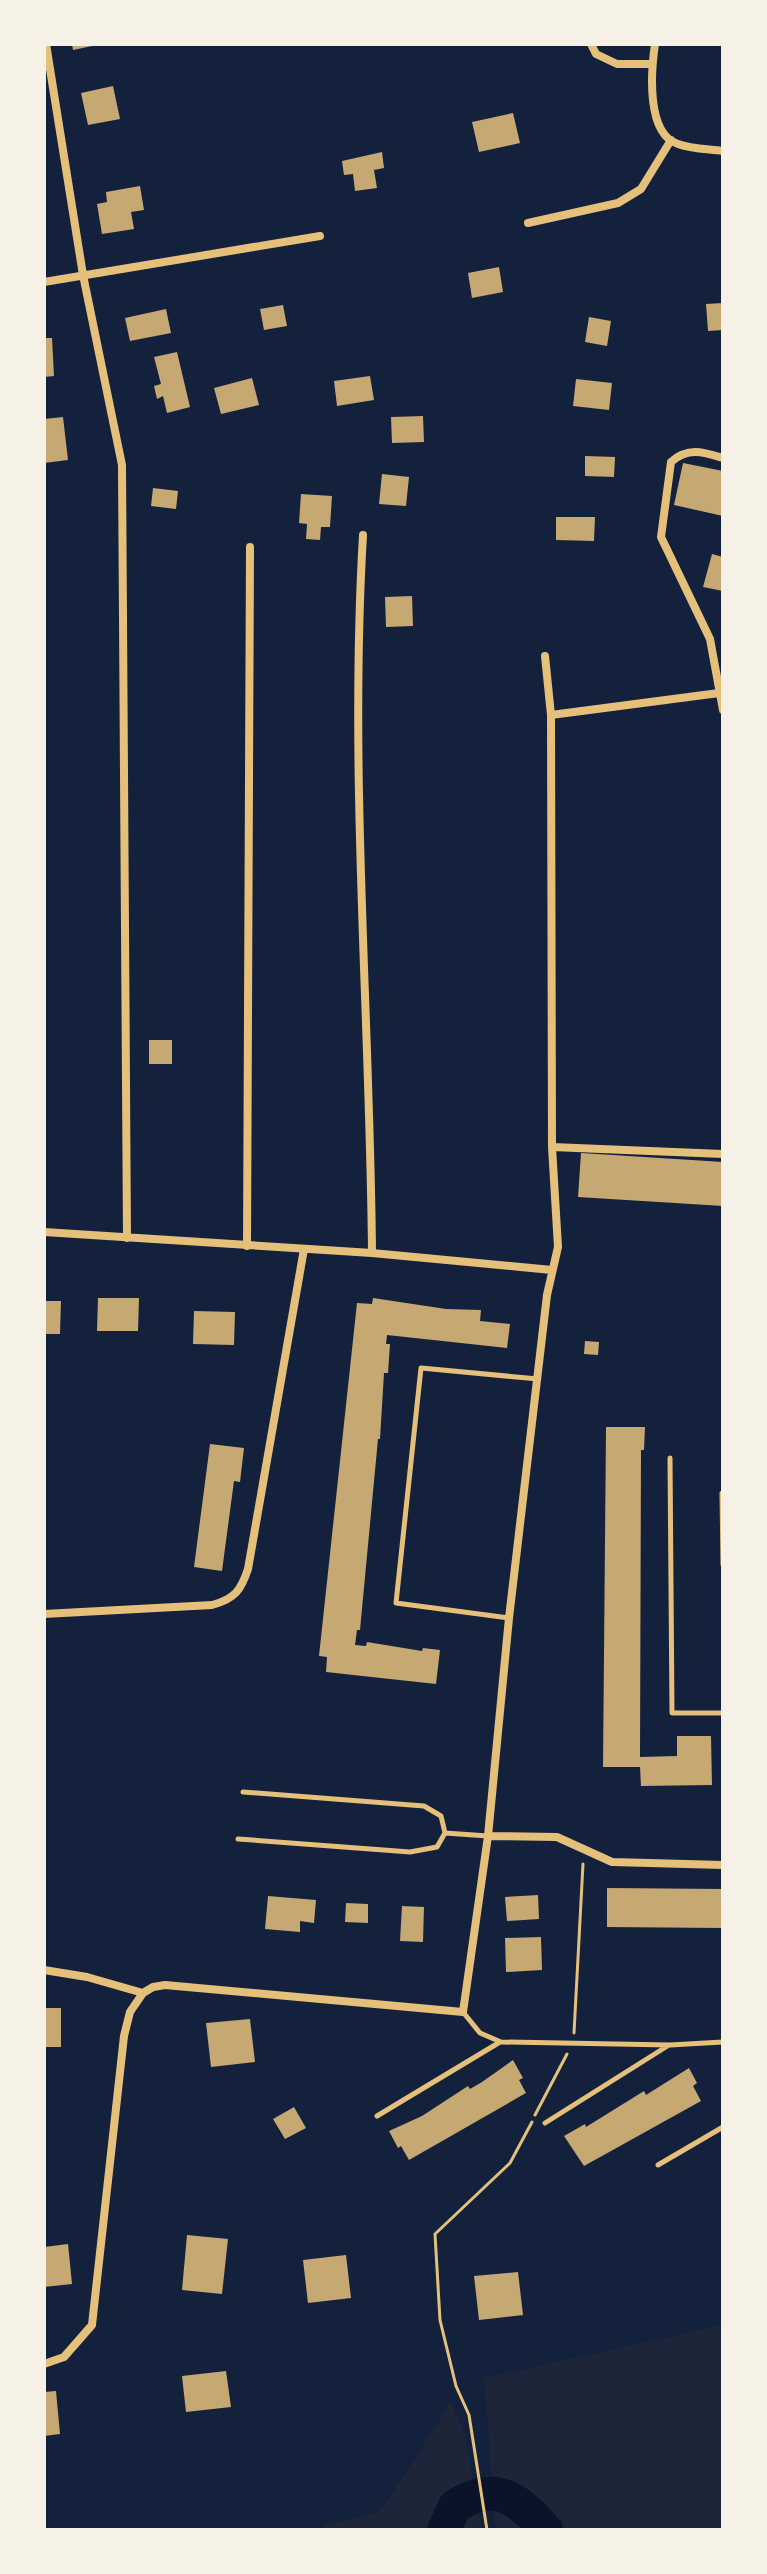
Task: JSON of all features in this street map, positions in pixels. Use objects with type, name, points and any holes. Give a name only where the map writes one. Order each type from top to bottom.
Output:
[{"type":"street","points":[[46,44],[83,275],[122,465],[127,1238]]},
{"type":"street","points":[[591,44],[596,54],[617,64],[652,64]]},
{"type":"street","points":[[655,44],[652,64],[657,122],[664,136],[723,151]]},
{"type":"street","points":[[528,223],[618,203],[641,189],[671,140]]},
{"type":"street","points":[[44,282],[320,236]]},
{"type":"street","points":[[723,458],[694,451],[681,454],[671,462],[661,537],[710,639],[723,710]]},
{"type":"street","points":[[363,535],[357,642],[371,1085],[372,1253]]},
{"type":"street","points":[[247,1246],[250,547]]},
{"type":"street","points":[[44,2364],[64,2357],[92,2325],[124,2036],[130,2012],[143,1993],[165,1985],[463,2012],[488,1836],[509,1618],[552,1270],[558,1247],[552,1147],[551,715],[545,656]]},
{"type":"street","points":[[551,715],[719,693]]},
{"type":"street","points":[[552,1147],[723,1154]]},
{"type":"street","points":[[44,1232],[372,1253],[552,1270]]},
{"type":"street","points":[[44,1614],[212,1605],[228,1601],[241,1590],[248,1569],[304,1249]]},
{"type":"street","points":[[488,1836],[557,1837],[612,1862],[723,1865]]},
{"type":"street","points":[[44,1970],[87,1977],[143,1993]]},
{"type":"lane","points":[[509,1618],[396,1603],[421,1368],[539,1379]]},
{"type":"lane","points":[[670,1458],[672,1713],[723,1713]]},
{"type":"lane","points":[[722,1493],[723,1565]]},
{"type":"lane","points":[[238,1839],[410,1852],[437,1847],[445,1833],[441,1816],[424,1806],[243,1792]]},
{"type":"lane","points":[[445,1833],[488,1836]]},
{"type":"lane","points":[[463,2012],[480,2033],[501,2042],[574,2040],[670,2045],[723,2042]]},
{"type":"lane","points":[[377,2116],[501,2042]]},
{"type":"lane","points":[[545,2123],[670,2045]]},
{"type":"lane","points":[[658,2165],[723,2127]]},
{"type":"path","points":[[487,2528],[469,2415],[456,2386],[440,2320],[435,2234],[510,2163],[574,2040],[584,1848]]},
{"type":"shaded area","points":[[723,2325],[723,2530],[496,2530],[484,2378]]},
{"type":"shaded area","points":[[451,2402],[465,2435],[482,2530],[324,2530],[324,2525],[381,2511]]},
{"type":"building","points":[[72,44],[97,44],[97,45],[73,50]]},
{"type":"building","points":[[113,86],[120,119],[88,125],[81,93]]},
{"type":"building","points":[[513,113],[520,143],[479,152],[472,122]]},
{"type":"building","points":[[382,152],[384,168],[374,170],[377,188],[355,191],[353,174],[344,175],[342,161]]},
{"type":"building","points":[[140,186],[144,210],[131,212],[134,229],[102,234],[97,204],[107,202],[106,192]]},
{"type":"building","points":[[499,267],[503,292],[472,298],[468,273]]},
{"type":"building","points":[[723,303],[723,330],[708,331],[706,304]]},
{"type":"building","points":[[283,305],[287,326],[264,330],[260,309]]},
{"type":"building","points":[[166,309],[171,333],[130,341],[125,318]]},
{"type":"building","points":[[589,317],[611,321],[607,346],[585,342]]},
{"type":"building","points":[[44,338],[52,338],[54,376],[44,377]]},
{"type":"building","points":[[177,352],[190,407],[167,413],[163,396],[157,399],[154,386],[161,384],[154,357]]},
{"type":"building","points":[[370,376],[374,400],[337,406],[334,381]]},
{"type":"building","points":[[252,378],[259,405],[221,414],[214,388]]},
{"type":"building","points":[[576,379],[612,383],[609,410],[573,406]]},
{"type":"building","points":[[423,416],[424,442],[392,443],[391,417]]},
{"type":"building","points":[[63,417],[68,460],[44,463],[44,419]]},
{"type":"building","points":[[585,456],[615,457],[614,477],[585,476]]},
{"type":"building","points":[[683,463],[723,471],[723,516],[674,505]]},
{"type":"building","points":[[382,474],[409,477],[406,506],[379,504]]},
{"type":"building","points":[[153,488],[178,491],[176,509],[151,506]]},
{"type":"building","points":[[301,494],[332,496],[330,527],[321,527],[320,540],[306,539],[307,524],[299,523]]},
{"type":"building","points":[[556,517],[595,517],[594,541],[556,540]]},
{"type":"building","points":[[712,554],[723,557],[723,591],[703,587]]},
{"type":"building","points":[[412,596],[413,626],[386,627],[385,597]]},
{"type":"building","points":[[149,1040],[172,1040],[172,1064],[149,1064]]},
{"type":"building","points":[[581,1153],[723,1162],[723,1206],[578,1197]]},
{"type":"building","points":[[98,1298],[139,1298],[138,1331],[97,1331]]},
{"type":"building","points":[[373,1298],[446,1309],[481,1310],[480,1321],[510,1324],[507,1348],[387,1335],[386,1344],[390,1344],[388,1373],[384,1373],[360,1630],[357,1630],[355,1645],[366,1646],[367,1642],[422,1651],[423,1648],[440,1650],[436,1684],[326,1672],[327,1657],[319,1656],[357,1303],[372,1304]]},
{"type":"building","points":[[44,1301],[61,1301],[60,1334],[44,1334]]},
{"type":"building","points":[[194,1311],[235,1312],[234,1345],[193,1344]]},
{"type":"building","points":[[585,1341],[599,1342],[598,1355],[584,1354]]},
{"type":"building","points":[[606,1427],[645,1427],[644,1450],[641,1450],[640,1757],[677,1756],[677,1736],[711,1736],[712,1785],[641,1786],[640,1767],[603,1767]]},
{"type":"building","points":[[210,1444],[244,1448],[240,1482],[234,1481],[222,1571],[194,1567]]},
{"type":"building","points":[[607,1888],[723,1889],[723,1928],[607,1927]]},
{"type":"building","points":[[538,1895],[539,1919],[507,1921],[505,1897]]},
{"type":"building","points":[[268,1896],[316,1900],[314,1923],[300,1921],[300,1932],[265,1929]]},
{"type":"building","points":[[346,1903],[368,1904],[368,1923],[345,1922]]},
{"type":"building","points":[[402,1906],[424,1907],[423,1942],[400,1941]]},
{"type":"building","points":[[541,1937],[542,1970],[506,1972],[505,1938]]},
{"type":"building","points":[[44,2008],[61,2008],[61,2047],[44,2047]]},
{"type":"building","points":[[250,2019],[255,2062],[211,2067],[206,2023]]},
{"type":"building","points":[[513,2060],[523,2078],[519,2080],[526,2093],[409,2160],[401,2146],[398,2148],[389,2131],[422,2116],[468,2086],[470,2089]]},
{"type":"building","points":[[689,2068],[701,2101],[584,2166],[564,2136],[585,2124],[586,2127],[644,2091],[646,2095]]},
{"type":"building","points":[[294,2107],[306,2128],[285,2139],[273,2119]]},
{"type":"building","points":[[187,2235],[228,2239],[222,2294],[182,2290]]},
{"type":"building","points":[[68,2244],[72,2284],[44,2287],[44,2247]]},
{"type":"building","points":[[346,2255],[351,2298],[308,2303],[303,2260]]},
{"type":"building","points":[[518,2272],[523,2315],[479,2320],[474,2276]]},
{"type":"building","points":[[226,2371],[231,2407],[186,2412],[182,2376]]},
{"type":"building","points":[[56,2391],[60,2434],[44,2436],[44,2392]]},
{"type":"waterway","points":[[444,2530],[455,2506],[482,2494],[505,2496],[515,2501],[546,2530]]}]
